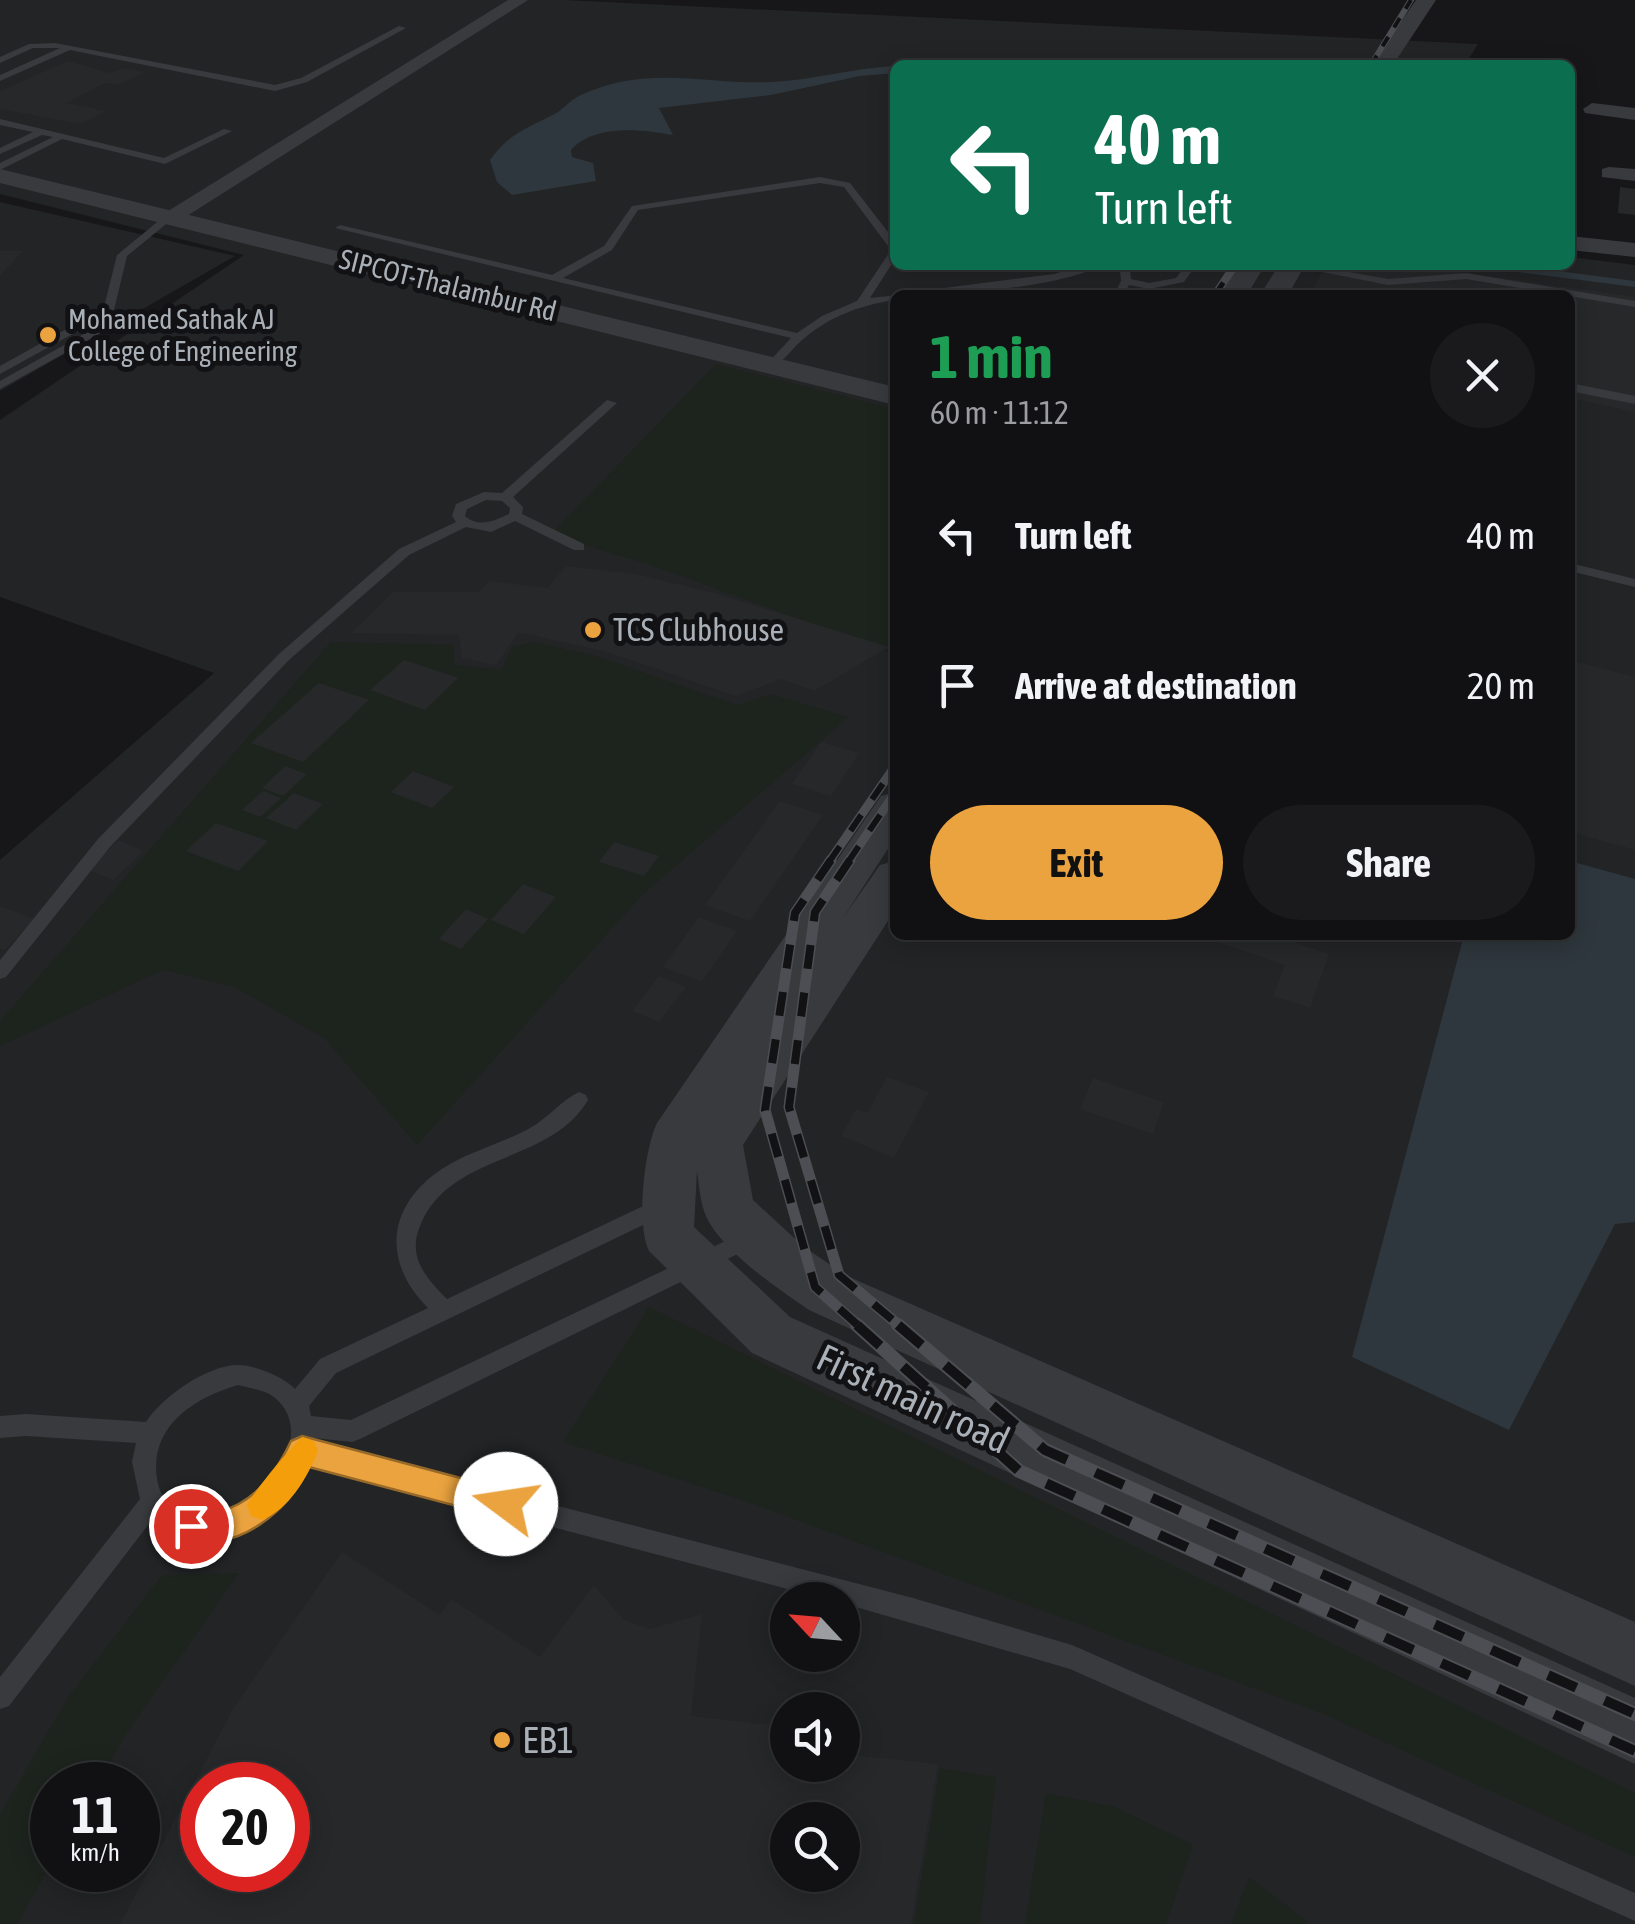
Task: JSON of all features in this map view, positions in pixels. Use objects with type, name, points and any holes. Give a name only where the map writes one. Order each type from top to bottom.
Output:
[{"type":"street","points":[[170,216],[520,0]]},
{"type":"street","points":[[1385,60],[1426,0]]},
{"type":"street","points":[[1592,108],[1635,114]]},
{"type":"street","points":[[1609,172],[1635,175]]},
{"type":"street","name":"SIPCOT-Thalambur Rd","points":[[0,176],[890,395]]},
{"type":"street","points":[[1575,244],[1635,250]]},
{"type":"street","name":"First main road","points":[[890,814],[675,1138],[697,1191],[668,1234],[772,1335],[1635,1731]]},
{"type":"street","points":[[890,884],[718,1142],[697,1191],[729,1210],[785,1264],[828,1293],[1635,1654]]},
{"type":"lane","points":[[0,60],[39,44],[275,88],[304,80],[402,28]]},
{"type":"lane","points":[[0,78],[68,48]]},
{"type":"lane","points":[[0,122],[165,160],[227,131]]},
{"type":"lane","points":[[0,152],[41,132]]},
{"type":"lane","points":[[0,167],[62,136]]},
{"type":"lane","points":[[553,279],[608,248],[635,208],[820,180],[846,186],[890,243]]},
{"type":"lane","points":[[0,386],[96,332],[107,318],[122,255],[170,216]]},
{"type":"lane","points":[[340,228],[795,336]]},
{"type":"lane","points":[[861,304],[890,257]]},
{"type":"lane","points":[[951,290],[1054,277],[1078,270]]},
{"type":"lane","points":[[1122,290],[1125,270]]},
{"type":"lane","points":[[1126,281],[1163,284],[1180,280],[1187,270]]},
{"type":"lane","points":[[1313,270],[1388,288],[1466,276],[1550,290]]},
{"type":"lane","points":[[1575,294],[1635,304]]},
{"type":"lane","points":[[772,365],[795,336],[821,319],[890,298]]},
{"type":"lane","points":[[0,371],[74,329],[107,318]]},
{"type":"lane","points":[[1575,388],[1635,400]]},
{"type":"lane","points":[[505,497],[611,403]]},
{"type":"lane","points":[[464,523],[458,516],[465,504],[484,496],[505,497],[517,507],[515,516]]},
{"type":"lane","points":[[0,972],[104,843],[284,658],[404,552],[464,523],[491,528],[515,516]]},
{"type":"lane","points":[[515,516],[579,547]]},
{"type":"lane","points":[[1575,568],[1635,583]]},
{"type":"lane","points":[[445,1310],[413,1281],[403,1249],[413,1209],[434,1184],[462,1165],[540,1134],[566,1116],[579,1100]]},
{"type":"lane","points":[[697,1191],[328,1366],[301,1426],[290,1476],[272,1498],[246,1516],[218,1526],[191,1526],[168,1518],[152,1502],[143,1458],[152,1433],[168,1411],[188,1393],[213,1380],[238,1375],[262,1377],[283,1387],[301,1426],[1072,1656],[1635,1907]]},
{"type":"lane","points":[[301,1426],[352,1431],[755,1235]]},
{"type":"lane","points":[[0,1427],[26,1425],[152,1433]]},
{"type":"lane","points":[[0,1697],[152,1502]]},
{"type":"shaded area","points":[[0,0],[564,0],[1478,44],[1468,60],[890,60],[890,270],[1575,270],[1575,258],[1635,265],[1635,1924],[0,1924],[0,860],[214,673],[0,597],[0,420],[244,255],[0,194]]},
{"type":"shaded area","points":[[890,66],[890,73],[771,95],[659,108],[673,135],[619,130],[592,136],[571,150],[572,157],[593,163],[596,181],[512,195],[497,182],[490,160],[521,131],[579,96],[608,85],[655,78],[773,82]]},
{"type":"shaded area","name":"Mohamed Sathak AJ College of Engineering","points":[[0,202],[235,256],[0,391]]},
{"type":"shaded area","points":[[716,364],[890,408],[890,652],[648,564],[550,535]]},
{"type":"shaded area","points":[[331,642],[454,645],[454,665],[501,670],[512,647],[534,642],[596,656],[737,705],[770,694],[849,717],[643,894],[417,1145],[325,1039],[235,987],[163,970],[0,1046],[0,1021]]},
{"type":"shaded area","points":[[1575,862],[1635,879],[1635,1222],[1615,1224],[1509,1430],[1352,1357],[1463,940],[1575,940]]},
{"type":"shaded area","points":[[649,1307],[1635,1793],[1635,1857],[1321,1713],[742,1500],[563,1442]]},
{"type":"shaded area","points":[[239,1573],[110,1762],[30,1762],[69,1696],[162,1575]]},
{"type":"shaded area","points":[[30,1763],[30,1892],[35,1892],[17,1924],[0,1924],[0,1814]]},
{"type":"shaded area","points":[[940,1768],[996,1777],[980,1924],[914,1924]]},
{"type":"shaded area","points":[[1046,1793],[1115,1807],[1193,1845],[1166,1924],[1025,1924]]},
{"type":"shaded area","points":[[1249,1877],[1307,1921],[1306,1924],[1231,1924]]},
{"type":"building","points":[[68,61],[110,73],[123,68],[145,72],[118,85],[105,83],[67,103],[106,111],[81,124],[0,109],[0,91]]},
{"type":"building","points":[[1620,187],[1635,189],[1635,215],[1618,213]]},
{"type":"building","points":[[0,251],[23,251],[0,276]]},
{"type":"building","points":[[1323,270],[1445,270],[1635,297],[1635,412],[1575,399],[1575,290],[1313,290]]},
{"type":"building","name":"TCS Clubhouse","points":[[566,566],[635,574],[714,593],[889,647],[814,691],[781,679],[736,696],[607,652],[532,635],[518,633],[496,665],[462,658],[459,635],[351,633],[393,592],[479,592],[489,581],[547,588]]},
{"type":"building","points":[[404,660],[458,678],[425,710],[370,690]]},
{"type":"building","points":[[1575,661],[1635,677],[1635,850],[1575,833]]},
{"type":"building","points":[[319,683],[369,700],[303,762],[251,743]]},
{"type":"building","points":[[821,742],[859,753],[831,796],[792,784]]},
{"type":"building","points":[[285,766],[307,774],[283,796],[262,788]]},
{"type":"building","points":[[413,771],[454,787],[432,808],[391,792]]},
{"type":"building","points":[[263,791],[281,798],[260,817],[242,810]]},
{"type":"building","points":[[294,793],[323,804],[296,830],[266,818]]},
{"type":"building","points":[[780,801],[823,815],[750,921],[705,905]]},
{"type":"building","points":[[216,823],[268,841],[238,871],[186,851]]},
{"type":"building","points":[[119,840],[144,851],[113,880],[87,869]]},
{"type":"building","points":[[614,842],[659,856],[644,876],[599,862]]},
{"type":"building","points":[[523,884],[556,897],[524,934],[491,920]]},
{"type":"building","points":[[0,906],[35,919],[4,950],[0,948]]},
{"type":"building","points":[[466,909],[488,919],[461,949],[439,939]]},
{"type":"building","points":[[699,917],[737,931],[702,982],[663,967]]},
{"type":"building","points":[[1211,940],[1288,940],[1329,954],[1310,1008],[1273,996],[1285,965]]},
{"type":"building","points":[[659,976],[686,987],[659,1022],[632,1011]]},
{"type":"building","points":[[887,1077],[929,1092],[894,1158],[841,1136],[856,1109],[867,1113]]},
{"type":"building","points":[[1093,1078],[1164,1102],[1153,1134],[1080,1109]]},
{"type":"building","name":"EB1","points":[[342,1552],[440,1615],[451,1599],[540,1657],[594,1585],[624,1620],[650,1629],[702,1614],[691,1716],[770,1725],[770,1782],[860,1782],[860,1756],[938,1764],[911,1924],[120,1924],[137,1892],[160,1892],[160,1848],[180,1810],[180,1892],[310,1892],[310,1762],[205,1762],[233,1709]]},
{"type":"waterway","points":[[1221,290],[1235,270]]},
{"type":"waterway","points":[[1527,270],[1635,284]]},
{"type":"railway","points":[[1374,60],[1411,0]]},
{"type":"railway","points":[[1218,290],[1232,270]]},
{"type":"railway","points":[[829,862],[890,773]]},
{"type":"railway","points":[[848,862],[890,800]]},
{"type":"railway","points":[[831,860],[795,913],[765,1110],[815,1287],[860,1327]]},
{"type":"railway","points":[[850,860],[815,912],[789,1107],[839,1275],[901,1327]]},
{"type":"railway","points":[[857,1325],[1019,1471],[1635,1751]]},
{"type":"railway","points":[[898,1325],[1045,1450],[1635,1714]]},
{"type":"slow traffic","points":[[262,1505],[290,1476],[303,1451]]},
{"type":"place","name":"Mohamed Sathak AJ College of Engineering","points":[[48,335]]},
{"type":"place","name":"TCS Clubhouse","points":[[593,630]]},
{"type":"place","name":"EB1","points":[[502,1740]]},
{"type":"route","points":[[191,1526],[218,1526],[246,1516],[272,1498],[290,1476],[302,1450],[506,1504]]}]
